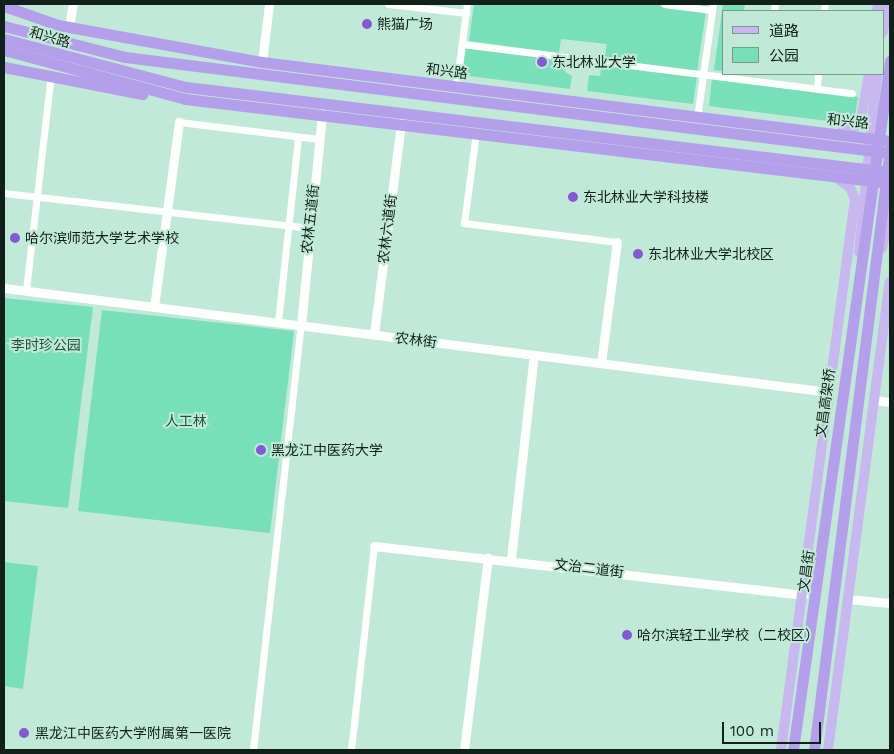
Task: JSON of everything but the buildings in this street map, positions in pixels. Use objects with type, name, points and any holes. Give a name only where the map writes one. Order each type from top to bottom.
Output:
[{"type":"highway","name":"和兴路","points":[[9,6],[69,28],[267,63],[840,136],[890,140]]},
{"type":"highway","points":[[4,26],[125,57],[890,153]]},
{"type":"highway","name":"和兴路","points":[[4,39],[186,87],[890,172]]},
{"type":"highway","name":"和兴路","points":[[4,50],[185,99]]},
{"type":"highway","points":[[155,61],[267,63]]},
{"type":"highway","name":"文昌高架桥","points":[[793,750],[856,290],[890,61]]},
{"type":"highway","name":"和兴路","points":[[4,68],[51,75],[116,91],[322,113],[890,183]]},
{"type":"highway","points":[[186,87],[255,106]]},
{"type":"highway","points":[[814,750],[890,147],[840,136]]},
{"type":"main road","points":[[884,25],[887,4]]},
{"type":"main road","points":[[840,136],[860,125],[869,75]]},
{"type":"main road","points":[[856,290],[877,75]]},
{"type":"main road","points":[[867,87],[874,104],[890,110]]},
{"type":"main road","name":"文昌街","points":[[781,750],[851,232],[853,190],[829,175]]},
{"type":"main road","points":[[873,290],[890,210]]},
{"type":"main road","points":[[851,232],[865,217],[890,222]]},
{"type":"main road","points":[[828,750],[857,519],[890,282]]},
{"type":"main road","points":[[813,514],[832,466]]},
{"type":"main road","points":[[849,468],[857,519]]},
{"type":"street","points":[[69,28],[73,4]]},
{"type":"street","points":[[267,63],[269,4]]},
{"type":"street","points":[[388,4],[428,6],[466,13]]},
{"type":"street","points":[[456,87],[467,4]]},
{"type":"street","points":[[664,4],[712,7],[698,118]]},
{"type":"street","points":[[462,44],[852,94]]},
{"type":"street","points":[[26,290],[51,75]]},
{"type":"street","points":[[817,89],[818,75]]},
{"type":"street","name":"农林五道街","points":[[301,325],[309,228],[322,113]]},
{"type":"street","points":[[154,306],[179,122],[319,139]]},
{"type":"street","name":"农林六道街","points":[[374,334],[401,123]]},
{"type":"street","points":[[476,132],[464,223],[617,242],[601,363]]},
{"type":"street","points":[[278,322],[298,137]]},
{"type":"street","points":[[4,193],[309,228]]},
{"type":"street","name":"农林街","points":[[4,288],[829,392]]},
{"type":"street","points":[[253,750],[301,325]]},
{"type":"street","points":[[511,559],[534,355]]},
{"type":"street","points":[[874,400],[890,402]]},
{"type":"street","points":[[351,750],[374,546]]},
{"type":"street","name":"文治二道街","points":[[374,546],[511,559],[802,595]]},
{"type":"street","points":[[464,750],[488,557]]},
{"type":"street","points":[[848,599],[890,603]]},
{"type":"green space","points":[[474,4],[707,4],[697,72],[604,60],[607,44],[561,39],[559,53],[469,41]]},
{"type":"green space","points":[[723,4],[745,4],[744,10],[722,10]]},
{"type":"green space","points":[[722,11],[722,71],[714,70]]},
{"type":"green space","points":[[466,48],[562,59],[565,72],[572,76],[570,89],[462,75]]},
{"type":"green space","points":[[602,64],[697,77],[693,104],[587,91],[589,75],[600,76]]},
{"type":"green space","points":[[712,78],[858,97],[855,116],[836,122],[709,106]]},
{"type":"green space","name":"李时珍公园","points":[[4,298],[93,307],[68,508],[4,501]]},
{"type":"green space","name":"人工林","points":[[102,310],[294,331],[270,533],[78,511]]},
{"type":"green space","points":[[4,562],[38,566],[23,689],[4,686]]},
{"type":"place","name":"熊猫广场","points":[[367,24]]},
{"type":"place","name":"东北林业大学","points":[[542,62]]},
{"type":"place","name":"东北林业大学科技楼","points":[[573,197]]},
{"type":"place","name":"哈尔滨师范大学艺术学校","points":[[15,238]]},
{"type":"place","name":"东北林业大学北校区","points":[[638,254]]},
{"type":"place","name":"黑龙江中医药大学","points":[[261,450]]},
{"type":"place","name":"哈尔滨轻工业学校（二校区）","points":[[627,635]]},
{"type":"place","name":"黑龙江中医药大学附属第一医院","points":[[24,733]]}]
